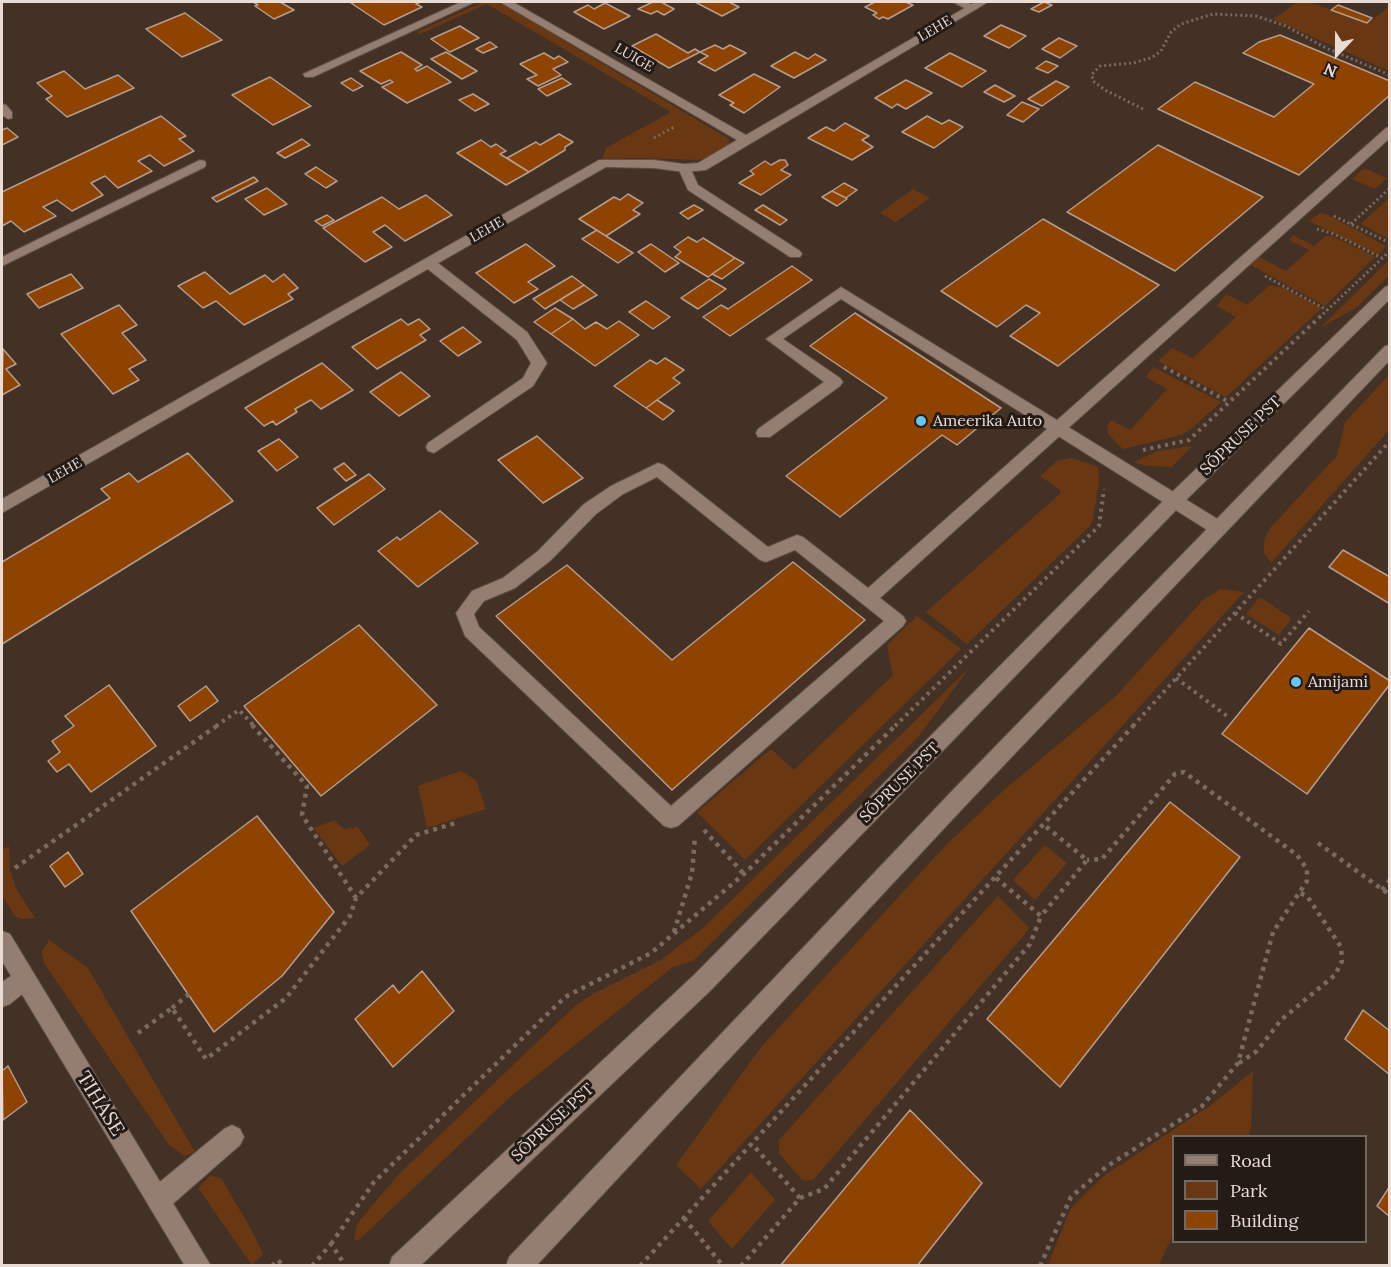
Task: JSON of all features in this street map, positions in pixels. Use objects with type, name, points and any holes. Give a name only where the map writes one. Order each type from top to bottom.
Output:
[{"type":"street","points":[[309,74],[469,2]]},
{"type":"street","name":"LUIGE","points":[[506,2],[747,141]]},
{"type":"street","name":"LEHE","points":[[2,507],[604,163],[702,167],[971,4]]},
{"type":"street","points":[[868,597],[1389,131]]},
{"type":"street","points":[[2,262],[200,164]]},
{"type":"street","points":[[684,168],[693,187],[795,254]]},
{"type":"street","points":[[429,263],[522,336],[539,363],[528,382],[434,447]]},
{"type":"street","name":"SÕPRUSE PST","points":[[401,1266],[702,982],[929,754],[1175,500],[1389,290]]},
{"type":"street","points":[[764,434],[835,382],[773,339],[841,292],[1218,528]]},
{"type":"street","points":[[518,1266],[958,799],[1389,350]]},
{"type":"street","points":[[658,469],[766,555],[797,542],[897,621],[671,819],[471,632],[465,614],[478,596],[509,583],[544,556],[590,509],[617,490],[658,469]]},
{"type":"street","name":"TIHASE","points":[[2,942],[199,1266]]},
{"type":"street","points":[[2,996],[23,979]]},
{"type":"street","points":[[159,1199],[232,1137]]},
{"type":"path","points":[[1143,109],[1105,90],[1093,81],[1092,74],[1100,66],[1133,63],[1151,58],[1161,51],[1171,32],[1181,24],[1213,14],[1256,16],[1286,26],[1326,48],[1389,75]]},
{"type":"path","points":[[1350,224],[1389,188]]},
{"type":"path","points":[[1307,203],[1389,243]]},
{"type":"path","points":[[1287,222],[1334,234],[1382,258]]},
{"type":"path","points":[[1140,450],[1189,440],[1389,250]]},
{"type":"path","points":[[1241,263],[1328,310]]},
{"type":"path","points":[[1140,355],[1229,402]]},
{"type":"path","points":[[640,1266],[996,878],[1389,441]]},
{"type":"path","points":[[312,1266],[331,1244],[374,1182],[565,997],[651,953],[744,874],[1099,526],[1105,484]]},
{"type":"path","points":[[1235,613],[1281,644],[1309,611]]},
{"type":"path","points":[[1176,678],[1227,716]]},
{"type":"path","points":[[15,868],[239,710],[251,719],[272,747],[307,786],[302,815],[356,898]]},
{"type":"path","points":[[266,752],[272,747]]},
{"type":"path","points":[[1044,825],[1087,860],[1102,859],[1175,774],[1184,772],[1298,855],[1307,869],[1307,881],[1273,932],[1238,1063]]},
{"type":"path","points":[[671,819],[693,819],[744,874]]},
{"type":"path","points":[[674,934],[692,873],[696,846],[693,819]]},
{"type":"path","points":[[172,1008],[206,1059],[286,998],[350,916],[356,898],[416,835],[459,822]]},
{"type":"path","points":[[1318,843],[1389,896]]},
{"type":"path","points":[[741,1266],[800,1198],[824,1189],[1030,944],[1041,916],[1087,860]]},
{"type":"path","points":[[996,878],[1041,916]]},
{"type":"path","points":[[1382,890],[1389,880]]},
{"type":"path","points":[[1040,1266],[1071,1197],[1106,1167],[1202,1106],[1238,1063],[1257,1051],[1281,1020],[1335,975],[1342,961],[1341,947],[1307,896],[1300,892]]},
{"type":"path","points":[[138,1033],[189,994]]},
{"type":"path","points":[[752,1144],[800,1198]]},
{"type":"path","points":[[684,1218],[723,1266]]},
{"type":"path","points":[[331,1244],[343,1262]]},
{"type":"path","points":[[272,1266],[278,1260],[282,1266]]},
{"type":"green space","points":[[483,2],[499,2],[729,139],[730,145],[707,158],[698,160],[602,159],[606,148],[671,112],[487,4],[420,34],[417,32]]},
{"type":"green space","points":[[1298,2],[1310,2],[1367,24],[1389,7],[1389,71],[1273,19]]},
{"type":"green space","points":[[1364,168],[1387,178],[1375,189],[1352,179]]},
{"type":"green space","points":[[913,189],[930,198],[896,222],[880,213]]},
{"type":"green space","points":[[1389,198],[1389,239],[1361,224]]},
{"type":"green space","points":[[1320,213],[1386,246],[1378,255],[1309,221]]},
{"type":"green space","points":[[1293,235],[1314,246],[1325,236],[1332,236],[1375,257],[1325,306],[1251,265],[1259,257],[1286,271],[1309,250],[1289,240]]},
{"type":"green space","points":[[1389,260],[1389,276],[1357,307],[1320,328]]},
{"type":"green space","points":[[1270,285],[1284,288],[1322,308],[1226,397],[1158,361],[1172,348],[1193,358],[1236,317],[1217,306],[1226,294],[1247,305]]},
{"type":"green space","points":[[1153,367],[1221,402],[1181,435],[1123,449],[1108,434],[1107,426],[1111,420],[1130,430],[1167,389],[1146,377]]},
{"type":"green space","points":[[1389,375],[1389,430],[1271,563],[1264,553],[1264,541],[1270,528],[1337,456],[1345,422]]},
{"type":"green space","points":[[1192,446],[1172,467],[1147,466],[1134,462],[1158,451]]},
{"type":"green space","points":[[1072,458],[1098,467],[1099,481],[1090,526],[967,644],[926,612],[1060,494],[1060,490],[1040,476],[1058,460]]},
{"type":"green space","points":[[1221,589],[1244,592],[701,1189],[676,1165],[762,1046],[946,845],[1004,790],[1116,696],[1204,599]]},
{"type":"green space","points":[[1260,597],[1290,617],[1290,621],[1279,635],[1246,614]]},
{"type":"green space","points":[[917,616],[961,649],[745,860],[697,812],[771,749],[794,770],[893,675],[887,645]]},
{"type":"green space","points":[[970,667],[919,736],[693,961],[673,967],[511,1096],[362,1237],[357,1241],[354,1240],[357,1224],[398,1175],[575,1006],[593,994],[661,960],[703,928]]},
{"type":"green space","points":[[461,771],[476,780],[486,809],[427,828],[418,786]]},
{"type":"green space","points":[[334,820],[344,829],[358,827],[370,845],[342,866],[314,828]]},
{"type":"green space","points":[[1045,845],[1067,863],[1035,900],[1013,880]]},
{"type":"green space","points":[[9,846],[10,871],[17,890],[35,918],[22,919],[15,916],[2,895],[2,850]]},
{"type":"green space","points":[[998,896],[1029,928],[1026,933],[813,1180],[802,1180],[779,1153],[779,1140]]},
{"type":"green space","points":[[49,940],[88,968],[195,1152],[185,1156],[169,1145],[44,963],[42,952]]},
{"type":"green space","points":[[1253,1071],[1249,1135],[1172,1135],[1172,1236],[1159,1265],[1048,1265],[1071,1208],[1088,1191],[1105,1175],[1211,1105]]},
{"type":"green space","points":[[751,1172],[775,1200],[732,1249],[708,1221]]},
{"type":"green space","points":[[210,1176],[221,1178],[263,1254],[252,1265],[198,1188]]},
{"type":"building","points":[[253,2],[280,2],[294,10],[274,19],[255,6],[258,5]]},
{"type":"building","points":[[421,2],[416,4],[422,7],[384,25],[351,3]]},
{"type":"building","points":[[653,2],[661,2],[674,9],[664,15],[657,11],[651,14],[638,9]]},
{"type":"building","points":[[695,2],[729,2],[739,7],[722,16]]},
{"type":"building","points":[[875,2],[905,2],[913,5],[888,19],[883,17],[879,19],[873,15],[877,13],[865,7]]},
{"type":"building","points":[[1044,2],[1052,5],[1039,12],[1031,9]]},
{"type":"building","points":[[605,3],[630,16],[604,29],[574,12],[588,5],[594,9]]},
{"type":"building","points":[[1338,5],[1372,18],[1367,23],[1331,10]]},
{"type":"building","points":[[185,13],[222,40],[182,57],[146,29]]},
{"type":"building","points":[[1001,25],[1026,36],[1009,48],[984,36]]},
{"type":"building","points":[[460,26],[479,38],[450,52],[431,39]]},
{"type":"building","points":[[656,34],[688,53],[695,49],[700,52],[669,68],[632,46]]},
{"type":"building","points":[[1280,35],[1390,81],[1390,95],[1299,175],[1158,109],[1195,82],[1274,117],[1314,84],[1243,53],[1259,42]]},
{"type":"building","points":[[1059,38],[1077,46],[1060,58],[1042,49]]},
{"type":"building","points":[[490,42],[497,47],[483,53],[476,49]]},
{"type":"building","points":[[715,45],[723,49],[730,45],[746,53],[715,71],[698,62],[708,56],[700,52]]},
{"type":"building","points":[[401,52],[422,65],[415,69],[417,71],[427,66],[451,82],[407,103],[382,87],[393,82],[390,80],[381,84],[360,71]]},
{"type":"building","points":[[446,52],[477,71],[462,79],[431,59]]},
{"type":"building","points":[[795,52],[808,59],[815,54],[826,60],[794,78],[771,66]]},
{"type":"building","points":[[544,53],[554,59],[559,56],[568,62],[553,69],[561,75],[538,86],[527,79],[537,75],[520,64]]},
{"type":"building","points":[[950,53],[986,71],[962,87],[925,68]]},
{"type":"building","points":[[1046,61],[1058,66],[1048,73],[1036,68]]},
{"type":"building","points":[[64,71],[85,89],[118,75],[134,88],[67,117],[46,99],[52,96],[37,83]]},
{"type":"building","points":[[754,74],[780,87],[744,113],[730,105],[734,103],[719,95]]},
{"type":"building","points":[[270,77],[311,106],[273,125],[232,95]]},
{"type":"building","points":[[351,78],[363,86],[353,91],[341,83]]},
{"type":"building","points":[[562,78],[571,84],[547,96],[538,89]]},
{"type":"building","points":[[906,80],[932,93],[906,109],[897,104],[892,108],[875,98]]},
{"type":"building","points":[[1056,81],[1069,87],[1042,106],[1028,99]]},
{"type":"building","points":[[995,85],[1015,96],[1004,102],[984,92]]},
{"type":"building","points":[[473,94],[489,104],[475,111],[459,100]]},
{"type":"building","points":[[1022,102],[1039,109],[1023,122],[1007,115]]},
{"type":"building","points":[[161,116],[186,136],[179,139],[194,151],[164,166],[150,155],[138,161],[152,171],[118,188],[105,176],[91,183],[103,195],[72,211],[57,200],[43,207],[56,216],[24,232],[11,221],[2,226],[2,192]]},
{"type":"building","points":[[927,116],[942,124],[949,120],[963,127],[934,148],[902,132]]},
{"type":"building","points":[[845,123],[869,136],[862,140],[873,147],[852,160],[808,138],[826,127],[834,131]]},
{"type":"building","points":[[7,128],[18,137],[2,145],[2,130]]},
{"type":"building","points":[[559,134],[573,142],[565,147],[565,150],[529,172],[507,158],[536,142],[540,145]]},
{"type":"building","points":[[302,139],[310,145],[285,158],[277,153]]},
{"type":"building","points":[[481,140],[491,147],[496,144],[506,151],[500,154],[529,172],[506,185],[457,153]]},
{"type":"building","points":[[1158,145],[1263,197],[1175,271],[1067,212]]},
{"type":"building","points":[[785,160],[788,165],[781,170],[791,175],[761,195],[739,183],[754,174],[750,171],[765,161],[771,165]]},
{"type":"building","points":[[316,167],[337,181],[326,188],[305,174]]},
{"type":"building","points":[[254,177],[258,181],[217,202],[212,198]]},
{"type":"building","points":[[844,183],[857,190],[846,198],[832,191]]},
{"type":"building","points":[[267,188],[287,204],[264,215],[245,199]]},
{"type":"building","points":[[832,191],[847,199],[837,206],[822,197]]},
{"type":"building","points":[[628,194],[643,203],[633,210],[640,214],[606,236],[579,219],[614,197],[620,200]]},
{"type":"building","points":[[426,195],[452,215],[405,241],[385,225],[373,232],[392,247],[365,262],[323,228],[382,197],[399,209]]},
{"type":"building","points":[[694,205],[703,210],[688,219],[680,213]]},
{"type":"building","points":[[763,205],[787,220],[780,225],[755,210]]},
{"type":"building","points":[[327,215],[334,220],[322,226],[315,221]]},
{"type":"building","points":[[1043,219],[1159,285],[1058,366],[1010,336],[1040,313],[1026,305],[997,327],[941,291]]},
{"type":"building","points":[[597,230],[633,253],[618,263],[582,239]]},
{"type":"building","points":[[688,237],[697,242],[703,238],[735,258],[708,277],[675,257],[681,252],[674,247]]},
{"type":"building","points":[[526,244],[555,266],[528,282],[538,289],[514,303],[476,273]]},
{"type":"building","points":[[651,244],[679,263],[665,272],[638,252]]},
{"type":"building","points":[[735,258],[744,263],[722,279],[712,274]]},
{"type":"building","points":[[792,266],[812,280],[730,336],[703,317],[721,305],[728,309]]},
{"type":"building","points":[[205,272],[230,294],[265,275],[273,282],[284,274],[298,288],[288,294],[293,299],[244,325],[216,301],[203,308],[178,286]]},
{"type":"building","points":[[71,274],[83,288],[39,308],[27,294]]},
{"type":"building","points":[[572,276],[584,285],[545,309],[533,299]]},
{"type":"building","points":[[709,279],[726,289],[698,309],[681,298]]},
{"type":"building","points":[[584,285],[597,295],[573,309],[560,300]]},
{"type":"building","points":[[646,301],[670,317],[653,329],[629,312]]},
{"type":"building","points":[[119,305],[137,325],[122,333],[146,360],[129,369],[139,380],[113,394],[61,334]]},
{"type":"building","points":[[555,308],[573,319],[551,334],[534,322]]},
{"type":"building","name":"Ameerika Auto","points":[[855,313],[1001,408],[957,445],[942,435],[840,517],[786,476],[887,398],[810,346]]},
{"type":"building","points":[[401,319],[408,325],[419,319],[430,329],[420,335],[426,340],[377,369],[352,347]]},
{"type":"building","points":[[573,319],[585,329],[596,322],[607,329],[619,321],[639,335],[595,366],[551,334]]},
{"type":"building","points":[[463,327],[481,342],[458,356],[440,341]]},
{"type":"building","points":[[3,349],[16,364],[6,369],[20,385],[2,395]]},
{"type":"building","points":[[665,358],[684,370],[673,378],[680,383],[646,408],[614,386],[650,360],[657,364]]},
{"type":"building","points":[[322,363],[353,390],[321,409],[311,400],[295,409],[297,412],[276,425],[273,421],[264,426],[245,408]]},
{"type":"building","points":[[401,372],[430,396],[399,416],[370,392]]},
{"type":"building","points":[[657,400],[674,411],[663,420],[646,408]]},
{"type":"building","points":[[537,436],[583,478],[543,503],[498,460]]},
{"type":"building","points":[[279,439],[298,457],[277,471],[258,451]]},
{"type":"building","points":[[188,453],[233,501],[2,644],[2,562],[110,498],[101,489],[129,473],[138,482]]},
{"type":"building","points":[[344,463],[356,475],[346,481],[334,469]]},
{"type":"building","points":[[369,474],[385,489],[334,525],[317,508]]},
{"type":"building","points":[[440,511],[478,543],[418,587],[378,551],[397,537],[400,540]]},
{"type":"building","points":[[1343,550],[1390,577],[1390,604],[1329,567]]},
{"type":"building","points":[[793,562],[865,620],[672,790],[496,616],[567,565],[672,660]]},
{"type":"building","points":[[359,625],[437,705],[321,796],[244,706]]},
{"type":"building","points":[[1309,628],[1390,681],[1390,684],[1307,794],[1222,734]]},
{"type":"building","points":[[109,685],[156,746],[91,792],[69,764],[57,772],[48,761],[60,752],[52,741],[74,726],[65,716]]},
{"type":"building","points":[[206,686],[218,701],[190,721],[178,706]]},
{"type":"building","points":[[1170,802],[1240,857],[1060,1087],[987,1019]]},
{"type":"building","points":[[257,816],[334,912],[282,976],[214,1032],[131,911]]},
{"type":"building","points":[[68,852],[83,874],[65,887],[50,866]]},
{"type":"building","points":[[422,971],[454,1011],[393,1067],[355,1019],[393,985],[399,993]]},
{"type":"building","points":[[1363,1010],[1390,1031],[1390,1075],[1345,1039]]},
{"type":"building","points":[[8,1066],[27,1102],[3,1120],[2,1071]]},
{"type":"building","points":[[910,1110],[982,1183],[917,1266],[780,1266]]},
{"type":"building","points":[[1390,1186],[1390,1217],[1377,1206]]},
{"type":"place","name":"Ameerika Auto","points":[[921,421]]},
{"type":"place","name":"Amijami","points":[[1296,682]]}]
